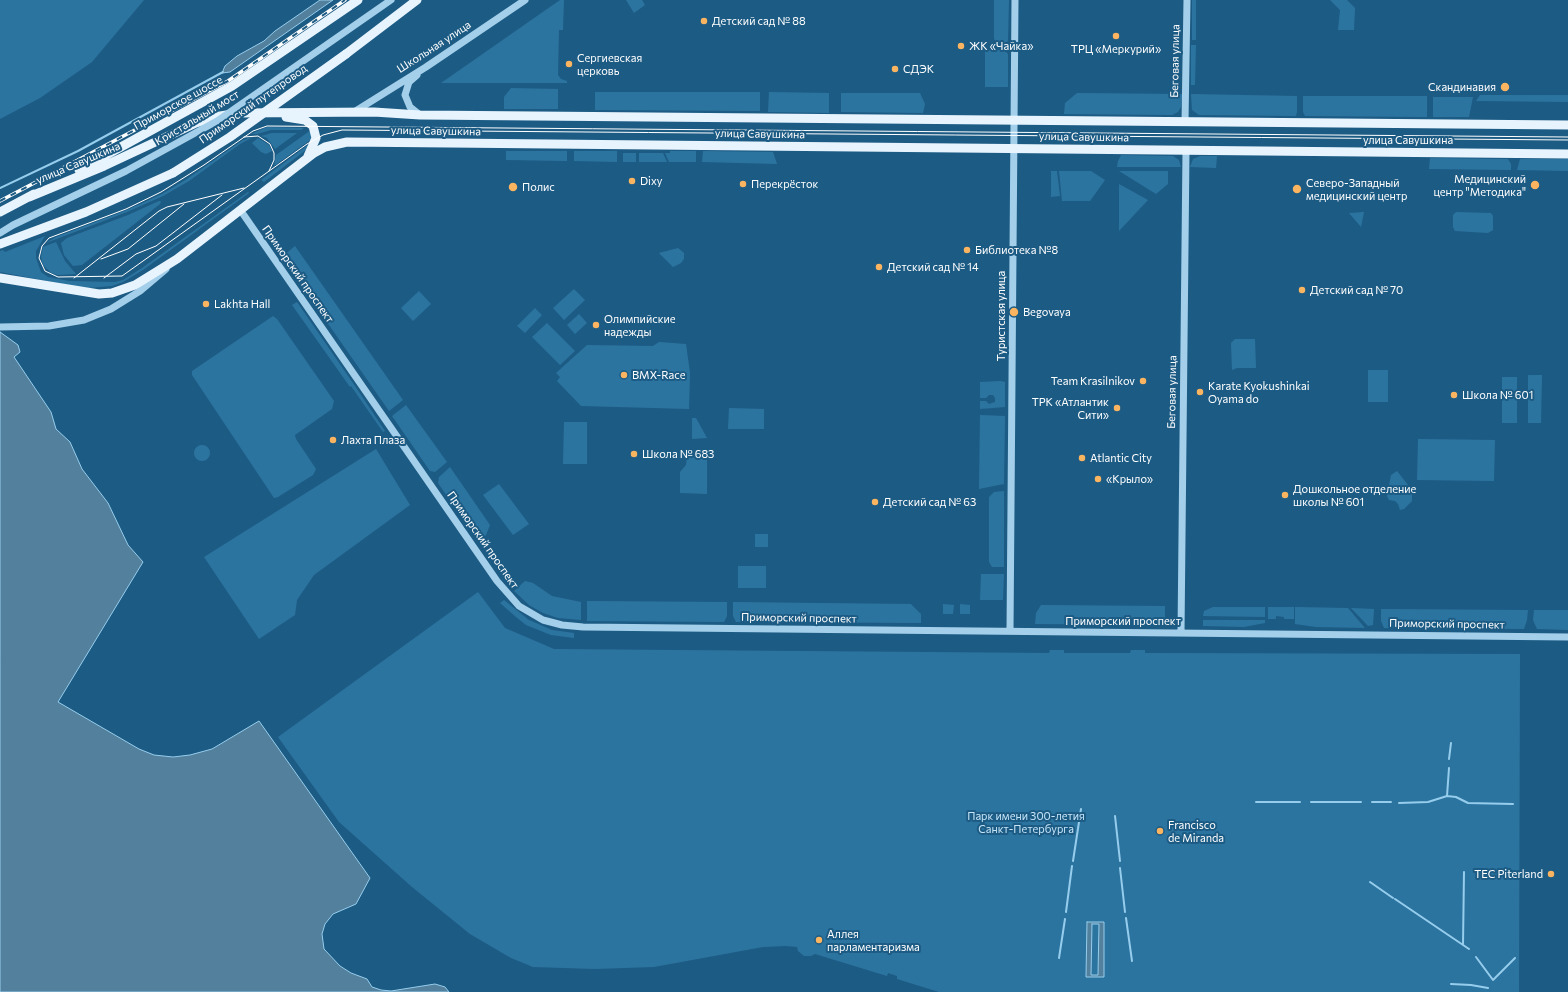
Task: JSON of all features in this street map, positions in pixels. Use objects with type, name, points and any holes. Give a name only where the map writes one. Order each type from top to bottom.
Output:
[{"type":"main road","name":"Приморское шоссе","points":[[0,212],[124,147],[232,86],[269,63],[358,0]]},
{"type":"main road","name":"Приморский путепровод","points":[[0,244],[92,210],[173,173],[230,137],[346,54],[417,0]]},
{"type":"main road","points":[[263,112],[310,123],[315,130],[316,138],[307,158]]},
{"type":"main road","name":"улица Савушкина","points":[[29,197],[104,166],[196,123],[214,117],[239,113],[354,112],[420,115],[1568,125]]},
{"type":"main road","name":"улица Савушкина","points":[[0,278],[99,294],[112,293],[135,285],[177,259],[241,211],[307,158],[325,146],[347,142],[1568,154]]},
{"type":"street","name":"Кристальный мост","points":[[0,233],[13,225],[126,171],[217,121],[391,0]]},
{"type":"street","name":"Школьная улица","points":[[354,112],[525,0]]},
{"type":"street","name":"Туристская улица","points":[[1010,632],[1015,0]]},
{"type":"street","name":"Беговая улица","points":[[1185,122],[1186,0]]},
{"type":"street","points":[[420,115],[410,107],[405,95],[409,82],[426,66]]},
{"type":"street","name":"Беговая улица","points":[[1181,633],[1186,150]]},
{"type":"street","name":"Приморский проспект","points":[[241,211],[497,581],[519,606],[529,613],[562,625],[583,627],[1010,632],[1568,636]]},
{"type":"street","points":[[0,327],[30,327],[65,324],[84,320],[111,309],[156,279],[177,259]]},
{"type":"green space","points":[[0,0],[144,0],[92,62],[40,98],[0,119]]},
{"type":"green space","points":[[560,0],[564,0],[563,30],[559,30],[558,75],[561,79],[567,81],[567,83],[441,83]]},
{"type":"green space","points":[[626,0],[642,0],[645,5],[634,13]]},
{"type":"green space","points":[[994,0],[1009,0],[1008,41],[1005,43],[997,43],[994,39]]},
{"type":"green space","points":[[1192,0],[1196,0],[1196,40],[1192,40]]},
{"type":"green space","points":[[1330,0],[1347,0],[1355,8],[1354,30],[1338,30],[1340,10]]},
{"type":"green space","points":[[1191,45],[1196,45],[1195,85],[1191,85]]},
{"type":"green space","points":[[985,50],[1004,50],[1008,54],[1008,87],[985,87]]},
{"type":"green space","points":[[511,88],[558,89],[558,109],[504,109],[504,97]]},
{"type":"green space","points":[[595,92],[760,92],[760,111],[595,110]]},
{"type":"green space","points":[[769,92],[829,93],[829,113],[768,112]]},
{"type":"green space","points":[[841,93],[920,93],[925,104],[923,113],[841,112]]},
{"type":"green space","points":[[1077,93],[1182,94],[1181,107],[1178,112],[1172,115],[1064,114],[1065,103]]},
{"type":"green space","points":[[1191,94],[1297,96],[1297,112],[1296,116],[1199,115],[1192,110]]},
{"type":"green space","points":[[1480,95],[1568,95],[1568,102],[1476,101]]},
{"type":"green space","points":[[1303,96],[1427,96],[1427,117],[1305,116],[1303,112]]},
{"type":"green space","points":[[1433,97],[1473,97],[1469,117],[1433,117]]},
{"type":"green space","points":[[267,127],[304,128],[301,130],[271,130],[251,134]]},
{"type":"green space","points":[[311,130],[313,138],[274,166],[276,155]]},
{"type":"green space","points":[[272,133],[297,133],[275,149],[267,138],[261,136]]},
{"type":"green space","points":[[253,137],[240,144],[189,181],[163,196],[127,212],[46,243],[56,237],[127,210],[162,194],[187,179],[243,140]]},
{"type":"green space","points":[[258,138],[269,145],[272,151],[266,154],[261,152],[252,143]]},
{"type":"green space","points":[[312,142],[306,150],[264,182],[261,180]]},
{"type":"green space","points":[[506,151],[567,151],[567,161],[506,160]]},
{"type":"green space","points":[[574,151],[617,151],[617,162],[574,161]]},
{"type":"green space","points":[[670,151],[696,151],[696,162],[669,162],[665,153],[670,153]]},
{"type":"green space","points":[[703,151],[773,152],[777,164],[702,162]]},
{"type":"green space","points":[[623,153],[636,153],[636,162],[623,162]]},
{"type":"green space","points":[[639,153],[663,153],[667,162],[639,162]]},
{"type":"green space","points":[[1121,155],[1173,156],[1179,160],[1181,167],[1117,167]]},
{"type":"green space","points":[[1200,156],[1217,156],[1216,168],[1190,167],[1193,159]]},
{"type":"green space","points":[[1430,158],[1508,159],[1511,164],[1511,170],[1429,169]]},
{"type":"green space","points":[[1520,159],[1568,159],[1568,171],[1517,170]]},
{"type":"green space","points":[[1051,171],[1057,171],[1060,196],[1051,197]]},
{"type":"green space","points":[[1059,171],[1091,171],[1105,180],[1090,201],[1062,201]]},
{"type":"green space","points":[[1119,171],[1168,171],[1168,184],[1156,194]]},
{"type":"green space","points":[[1119,184],[1148,200],[1119,231]]},
{"type":"green space","points":[[248,192],[249,193],[143,270],[123,282],[112,286],[88,288],[0,272],[0,251],[3,250],[5,252],[45,236],[36,251],[36,258],[41,272],[48,277],[69,281],[115,282],[123,280]]},
{"type":"green space","points":[[161,201],[160,204],[82,265],[73,266],[64,255],[61,243],[67,238],[128,215]]},
{"type":"green space","points":[[1364,212],[1361,227],[1349,213]]},
{"type":"green space","points":[[1456,212],[1491,213],[1493,216],[1493,230],[1488,233],[1455,231],[1453,227],[1453,215]]},
{"type":"green space","points":[[56,242],[65,261],[76,274],[58,275],[51,273],[43,265],[41,257],[43,247]]},
{"type":"green space","points":[[295,246],[403,400],[389,411],[292,272],[294,270],[283,256]]},
{"type":"green space","points":[[678,248],[684,253],[684,259],[681,263],[673,267],[659,253]]},
{"type":"green space","points":[[574,289],[585,300],[564,320],[553,308]]},
{"type":"green space","points":[[419,291],[431,304],[413,321],[401,308]]},
{"type":"green space","points":[[297,302],[385,431],[383,432],[292,305]]},
{"type":"green space","points":[[535,308],[542,315],[525,333],[517,326]]},
{"type":"green space","points":[[579,314],[587,323],[575,334],[567,325]]},
{"type":"green space","points":[[273,316],[277,319],[334,401],[332,409],[295,435],[296,439],[316,469],[313,475],[274,498],[192,375],[192,371]]},
{"type":"green space","points":[[547,323],[575,351],[560,365],[532,337]]},
{"type":"green space","points":[[1235,339],[1255,339],[1256,368],[1237,368],[1232,370],[1231,343]]},
{"type":"green space","name":"BMX-Race","points":[[659,342],[686,344],[690,373],[689,409],[581,406],[557,381],[560,377],[556,373],[587,345],[653,346]]},
{"type":"green space","points":[[1368,370],[1388,370],[1388,402],[1368,402]]},
{"type":"green space","points":[[1528,375],[1542,375],[1541,423],[1528,423]]},
{"type":"green space","points":[[1502,377],[1517,377],[1517,423],[1502,423]]},
{"type":"green space","points":[[980,382],[1005,382],[1005,407],[980,409],[980,401],[986,401],[989,404],[995,402],[995,398],[993,395],[989,395],[986,398],[980,398]]},
{"type":"green space","points":[[406,405],[447,462],[435,472],[430,471],[392,416]]},
{"type":"green space","points":[[729,408],[764,409],[764,429],[728,429]]},
{"type":"green space","points":[[980,415],[1005,416],[1004,484],[979,489]]},
{"type":"green space","points":[[692,418],[696,418],[707,438],[692,439]]},
{"type":"green space","points":[[564,422],[587,422],[587,464],[563,464]]},
{"type":"green space","points":[[1418,439],[1495,440],[1494,481],[1417,480]]},
{"type":"green space","points":[[202,445],[209,450],[210,453],[205,460],[202,461],[195,456],[194,453],[199,446]]},
{"type":"green space","points":[[376,449],[410,505],[314,575],[297,600],[295,615],[259,639],[204,557]]},
{"type":"green space","points":[[707,455],[707,494],[680,493],[680,472],[686,465],[687,456]]},
{"type":"green space","points":[[450,467],[490,525],[486,535],[478,541],[438,483],[439,477]]},
{"type":"green space","points":[[1397,471],[1412,490],[1412,501],[1404,509],[1400,510],[1398,504],[1395,501],[1389,500],[1387,496],[1391,475]]},
{"type":"green space","points":[[499,484],[529,524],[513,535],[483,495]]},
{"type":"green space","points":[[1004,491],[1004,567],[992,567],[989,562],[989,497],[994,492]]},
{"type":"green space","points":[[755,534],[768,534],[768,547],[755,547]]},
{"type":"green space","points":[[738,566],[766,566],[766,588],[738,588]]},
{"type":"green space","points":[[981,574],[1004,574],[1003,600],[980,600]]},
{"type":"green space","points":[[525,581],[533,583],[552,596],[581,602],[581,620],[558,618],[543,613],[529,605],[514,591]]},
{"type":"green space","name":"Парк имени 300-летия Санкт-Петербурга","points":[[478,592],[505,628],[554,649],[1049,653],[1050,650],[1064,650],[1064,653],[1130,653],[1131,650],[1145,650],[1145,653],[1520,654],[1519,992],[939,992],[897,979],[897,976],[888,973],[887,976],[815,954],[811,956],[804,956],[798,951],[797,947],[786,946],[763,947],[654,967],[595,969],[533,967],[511,958],[470,934],[412,887],[339,822],[278,737]]},
{"type":"green space","points":[[504,600],[529,620],[552,630],[574,633],[574,638],[551,635],[526,625],[500,603]]},
{"type":"green space","points":[[587,601],[727,602],[727,616],[724,622],[587,621]]},
{"type":"green space","points":[[733,602],[911,604],[921,614],[921,623],[736,622],[733,616]]},
{"type":"green space","points":[[943,604],[954,605],[953,614],[943,614]]},
{"type":"green space","points":[[960,604],[970,605],[970,614],[960,614]]},
{"type":"green space","points":[[1041,605],[1165,606],[1165,625],[1035,624],[1036,613]]},
{"type":"green space","points":[[1213,607],[1265,607],[1265,617],[1203,616],[1204,611]]},
{"type":"green space","points":[[1268,607],[1294,607],[1294,619],[1284,619],[1284,617],[1276,616],[1276,619],[1268,619]]},
{"type":"green space","points":[[1295,607],[1348,608],[1365,628],[1316,627],[1295,624]]},
{"type":"green space","points":[[1351,608],[1374,609],[1373,625],[1368,626]]},
{"type":"green space","points":[[1381,609],[1528,610],[1524,629],[1384,628],[1381,621]]},
{"type":"green space","points":[[1534,610],[1568,610],[1568,630],[1537,629],[1533,620]]},
{"type":"green space","points":[[1203,620],[1265,620],[1265,623],[1244,627],[1203,626]]},
{"type":"shaded area","points":[[320,0],[333,0],[230,72],[222,73],[225,66],[237,56],[264,41],[275,31]]},
{"type":"shaded area","points":[[0,332],[18,345],[20,352],[14,357],[51,412],[56,429],[70,442],[82,469],[108,503],[128,545],[143,562],[58,702],[139,749],[154,755],[173,757],[190,755],[212,749],[259,721],[370,878],[356,904],[333,914],[325,924],[322,934],[324,949],[340,966],[351,973],[367,979],[372,987],[391,991],[435,984],[445,987],[449,992],[0,992]]},
{"type":"shaded area","points":[[1087,922],[1104,922],[1104,977],[1086,977]],"holes":[[[1092,924],[1099,924],[1098,975],[1091,975]]]},
{"type":"waterway","points":[[0,188],[78,151],[223,72]]},
{"type":"waterway","points":[[1449,759],[1451,743]]},
{"type":"waterway","points":[[1447,796],[1449,768]]},
{"type":"waterway","points":[[1399,803],[1428,802],[1447,796],[1456,797],[1468,803],[1513,804]]},
{"type":"waterway","points":[[1256,802],[1300,802]]},
{"type":"waterway","points":[[1311,802],[1361,802]]},
{"type":"waterway","points":[[1372,802],[1391,802]]},
{"type":"waterway","points":[[1073,861],[1081,809]]},
{"type":"waterway","points":[[1115,816],[1120,861]]},
{"type":"waterway","points":[[1066,912],[1072,866]]},
{"type":"waterway","points":[[1120,868],[1125,912]]},
{"type":"waterway","points":[[1463,945],[1464,872]]},
{"type":"waterway","points":[[1370,882],[1393,898]]},
{"type":"waterway","points":[[1395,899],[1469,949]]},
{"type":"waterway","points":[[1126,918],[1132,961]]},
{"type":"waterway","points":[[1059,958],[1065,919]]},
{"type":"waterway","points":[[1476,957],[1493,980],[1515,958]]},
{"type":"waterway","points":[[1451,984],[1488,988]]},
{"type":"tram line","points":[[1568,137],[267,126],[253,131],[204,165],[161,192],[126,209],[49,238],[42,246],[39,258],[45,271],[58,277],[122,276],[307,144],[323,135],[342,130],[1568,140]]},
{"type":"tram line","points":[[244,137],[258,136],[270,144],[274,153],[274,160],[269,171]]},
{"type":"tram line","points":[[74,278],[159,211],[167,207],[244,188]]},
{"type":"tram line","points":[[104,278],[136,254],[156,246],[222,195]]},
{"type":"tram line","points":[[101,259],[128,249],[184,204]]},
{"type":"railway","points":[[0,201],[228,81],[345,0]]},
{"type":"place","name":"Детский сад № 88","points":[[704,21]]},
{"type":"place","name":"ТРЦ «Меркурий»","points":[[1116,36]]},
{"type":"place","name":"ЖК «Чайка»","points":[[961,46]]},
{"type":"place","name":"Сергиевская церковь","points":[[569,64]]},
{"type":"place","name":"СДЭК","points":[[895,69]]},
{"type":"place","name":"Скандинавия","points":[[1505,87]]},
{"type":"place","name":"Dixy","points":[[632,181]]},
{"type":"place","name":"Перекрёсток","points":[[743,184]]},
{"type":"place","name":"Медицинский центр \"Методика\"","points":[[1535,185]]},
{"type":"place","name":"Полис","points":[[513,187]]},
{"type":"place","name":"Северо-Западный медицинский центр","points":[[1297,189]]},
{"type":"place","name":"Библиотека №8","points":[[967,250]]},
{"type":"place","name":"Детский сад № 14","points":[[879,267]]},
{"type":"place","name":"Детский сад № 70","points":[[1302,290]]},
{"type":"place","name":"Lakhta Hall","points":[[206,304]]},
{"type":"place","name":"Begovaya","points":[[1014,312]]},
{"type":"place","name":"Олимпийские надежды","points":[[596,325]]},
{"type":"place","name":"BMX-Race","points":[[624,375]]},
{"type":"place","name":"Team Krasilnikov","points":[[1143,381]]},
{"type":"place","name":"Karate Kyokushinkai Oyama do","points":[[1200,392]]},
{"type":"place","name":"Школа № 601","points":[[1454,395]]},
{"type":"place","name":"ТРК «Атлантик Сити»","points":[[1117,408]]},
{"type":"place","name":"Лахта Плаза","points":[[333,440]]},
{"type":"place","name":"Школа № 683","points":[[634,454]]},
{"type":"place","name":"Atlantic City","points":[[1082,458]]},
{"type":"place","name":"«Крыло»","points":[[1098,479]]},
{"type":"place","name":"Дошкольное отделение школы № 601","points":[[1285,495]]},
{"type":"place","name":"Детский сад № 63","points":[[875,502]]},
{"type":"place","name":"Francisco de Miranda","points":[[1160,831]]},
{"type":"place","name":"TEC Piterland","points":[[1551,874]]},
{"type":"place","name":"Аллея парламентаризма","points":[[819,940]]}]
